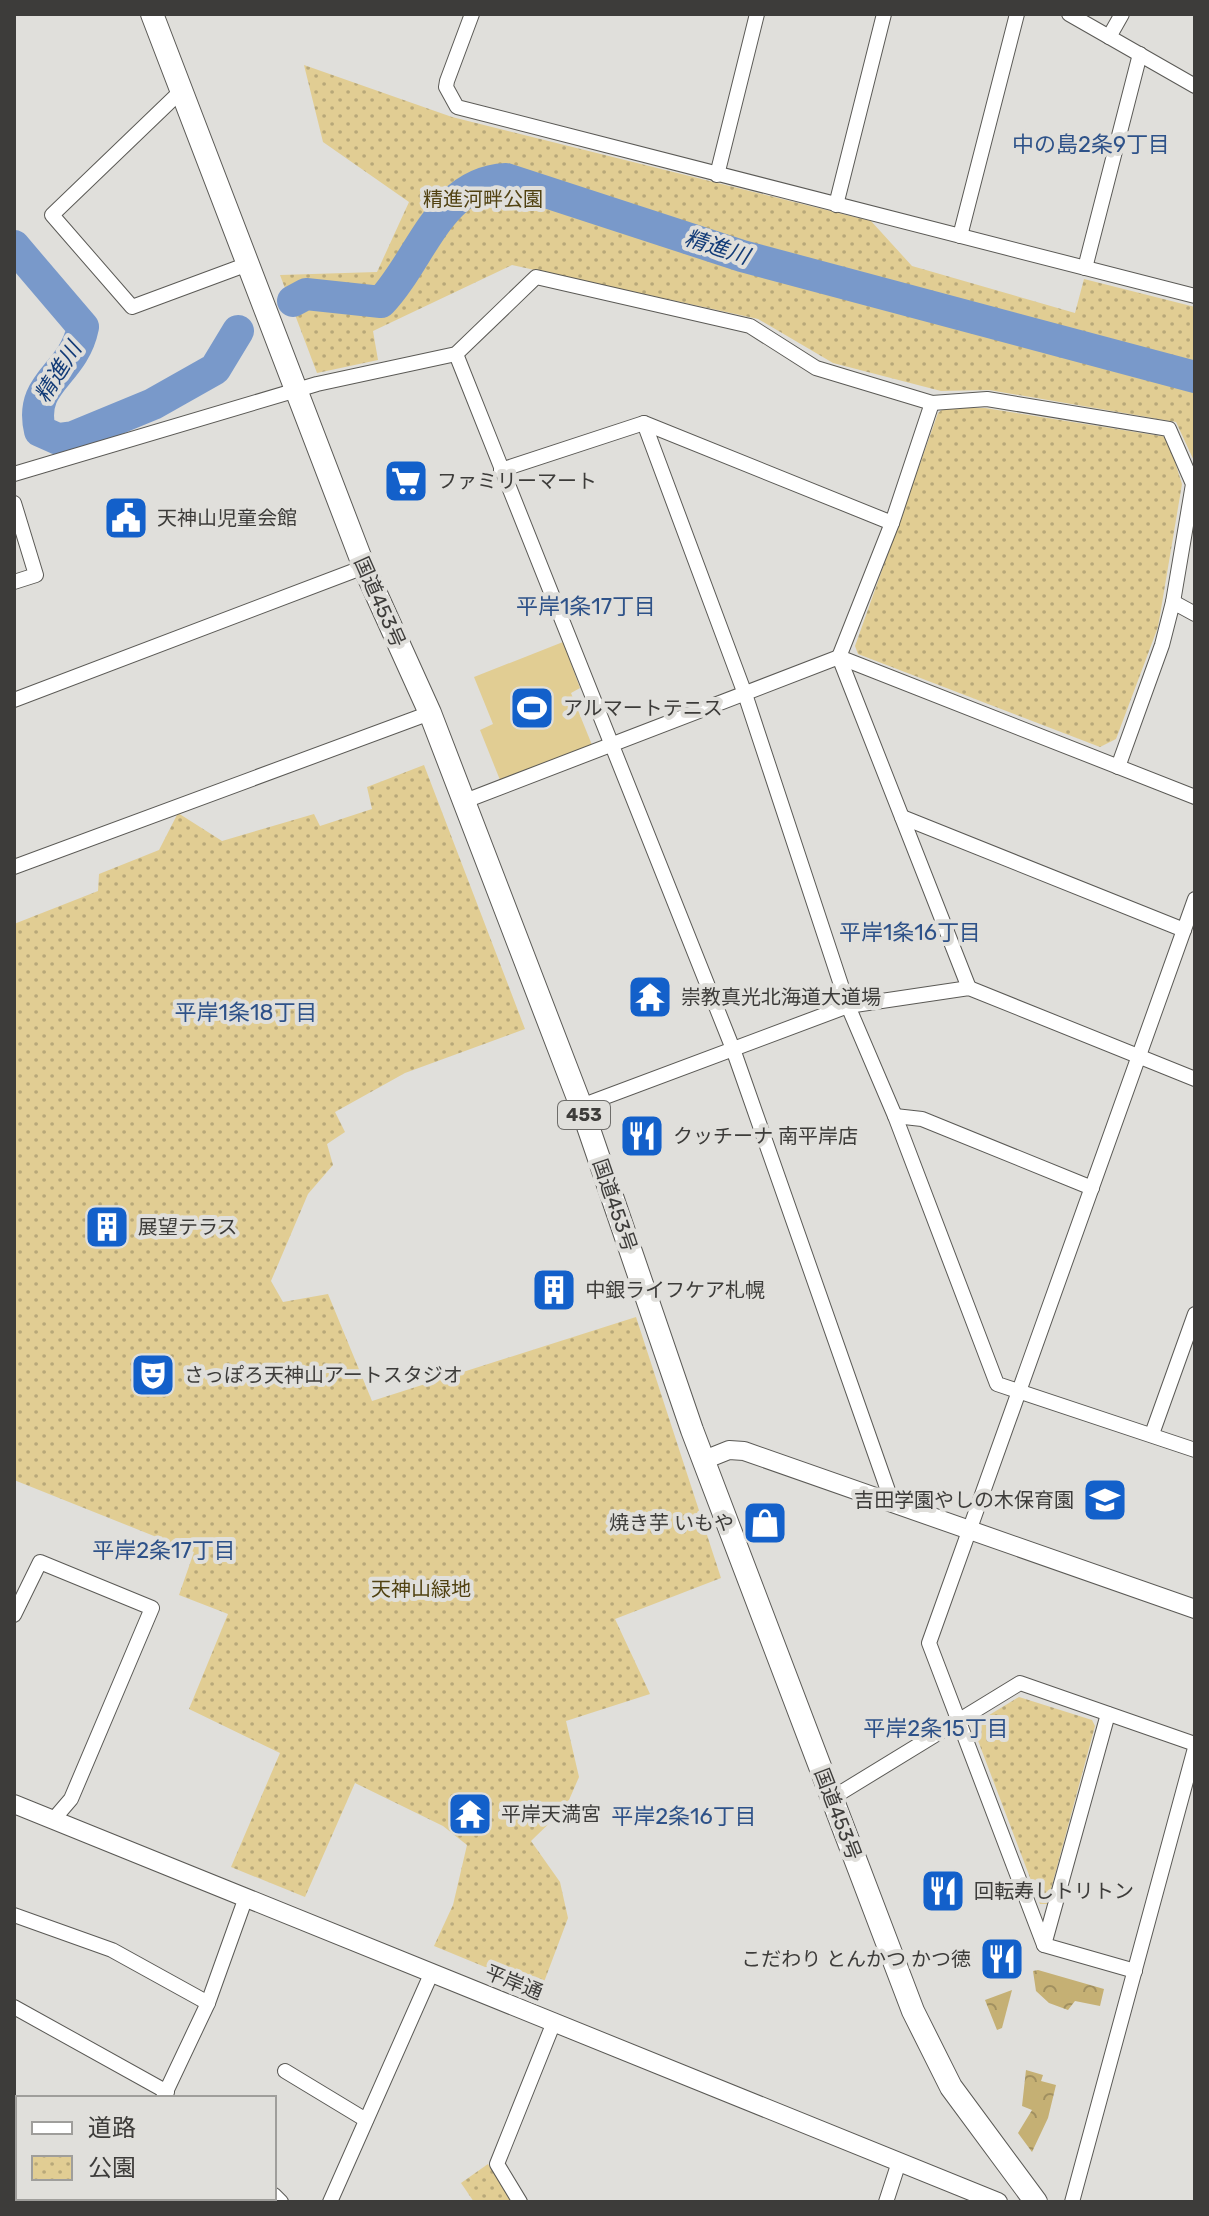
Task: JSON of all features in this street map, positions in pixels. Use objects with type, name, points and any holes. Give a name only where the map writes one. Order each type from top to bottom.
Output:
[{"type":"highway","name":"国道453号","points":[[152,14],[364,567],[430,713],[465,801],[581,1106],[704,1460],[913,2011],[935,2060],[962,2104],[1036,2202]]},
{"type":"street","points":[[472,14],[446,87],[457,107],[1195,296]]},
{"type":"street","points":[[717,175],[757,14]]},
{"type":"street","points":[[836,205],[884,14]]},
{"type":"street","points":[[960,236],[1017,14]]},
{"type":"street","points":[[1069,14],[1195,86]]},
{"type":"street","points":[[1109,37],[1122,14]]},
{"type":"street","points":[[1085,268],[1140,54]]},
{"type":"street","points":[[181,91],[52,215],[132,307],[248,264]]},
{"type":"street","points":[[16,470],[297,391],[456,354],[536,277],[750,326],[816,368],[932,403],[987,399],[1169,429],[1193,484],[1173,602],[1162,645],[1118,767]]},
{"type":"street","points":[[456,354],[733,1049],[892,1502]]},
{"type":"street","points":[[932,403],[892,523],[839,657],[969,988]]},
{"type":"street","points":[[501,470],[644,423],[892,523]]},
{"type":"street","points":[[644,423],[745,694],[848,1006],[895,1116],[997,1384],[1195,1450]]},
{"type":"street","points":[[14,503],[36,575],[14,582]]},
{"type":"street","points":[[14,700],[364,567]]},
{"type":"street","points":[[1173,602],[1195,614]]},
{"type":"street","points":[[465,801],[839,657],[1195,797]]},
{"type":"street","points":[[14,867],[430,713]]},
{"type":"street","points":[[902,817],[1184,930]]},
{"type":"street","points":[[1044,1945],[929,1643],[1195,899]]},
{"type":"street","points":[[581,1106],[848,1006],[969,988],[1195,1079]]},
{"type":"street","points":[[895,1116],[922,1119],[1092,1188]]},
{"type":"street","points":[[1152,1434],[1195,1314]]},
{"type":"street","points":[[704,1460],[729,1450],[744,1451],[1195,1609]]},
{"type":"street","points":[[14,1615],[40,1562],[152,1608],[71,1799],[53,1820]]},
{"type":"street","points":[[832,1798],[1020,1683],[1195,1746],[1189,1793],[1135,1971],[1072,2202]]},
{"type":"street","points":[[1044,1945],[1108,1714]]},
{"type":"street","name":"平岸通","points":[[14,1804],[899,2162],[968,2196],[998,2202]]},
{"type":"street","points":[[14,2007],[165,2095],[208,2003],[246,1897]]},
{"type":"street","points":[[14,1915],[112,1950],[208,2003]]},
{"type":"street","points":[[1044,1945],[1135,1971]]},
{"type":"street","points":[[330,2202],[432,1972]]},
{"type":"street","points":[[520,2202],[497,2164],[554,2022]]},
{"type":"street","points":[[285,2071],[366,2120]]},
{"type":"street","points":[[886,2202],[899,2162]]},
{"type":"green space","name":"精進河畔公園","points":[[304,65],[452,117],[871,221],[912,266],[1075,313],[1084,279],[1195,307],[1195,463],[1176,422],[989,390],[941,391],[833,363],[758,319],[512,265],[373,331],[378,360],[317,373],[280,275],[377,272],[409,202],[323,142]]},
{"type":"green space","points":[[944,408],[985,408],[1167,437],[1182,484],[1158,627],[1116,739],[1100,747],[858,654],[855,646],[938,413]]},
{"type":"green space","name":"アルマートテニス","points":[[563,642],[580,688],[571,693],[592,745],[500,780],[480,730],[493,724],[474,677]]},
{"type":"green space","name":"天神山緑地","points":[[424,765],[525,1029],[405,1073],[335,1112],[345,1132],[327,1144],[333,1165],[308,1194],[271,1281],[283,1302],[328,1294],[372,1401],[636,1317],[721,1578],[615,1619],[650,1694],[566,1721],[579,1777],[566,1807],[531,1841],[560,1882],[568,1918],[541,1990],[434,1946],[453,1905],[467,1845],[443,1826],[355,1783],[305,1897],[231,1867],[280,1753],[189,1709],[228,1614],[179,1595],[194,1552],[14,1480],[14,924],[98,891],[99,874],[159,850],[178,813],[222,841],[314,814],[320,826],[372,809],[367,787]]},
{"type":"green space","points":[[1019,1697],[1092,1720],[1095,1726],[1047,1904],[1040,1904],[974,1730],[976,1723]]},
{"type":"green space","points":[[1033,1971],[1104,1989],[1100,2006],[1075,2001],[1068,2010],[1049,2003],[1036,1991]]},
{"type":"green space","points":[[1012,1990],[1002,2028],[997,2030],[985,2000]]},
{"type":"green space","points":[[1026,2070],[1043,2075],[1041,2081],[1056,2085],[1048,2118],[1032,2152],[1018,2133],[1032,2110],[1022,2106]]},
{"type":"green space","points":[[488,2164],[512,2202],[474,2202],[461,2183]]},
{"type":"waterway","name":"精進川","points":[[293,301],[306,294],[381,302],[448,208],[483,183],[506,179],[742,256],[1195,377]]},
{"type":"waterway","name":"精進川","points":[[14,246],[83,327],[70,357],[40,401],[40,431],[58,439],[73,437],[153,404],[215,369],[238,331]]},
{"type":"place","name":"ファミリーマート","points":[[406,481]]},
{"type":"place","name":"天神山児童会館","points":[[126,518]]},
{"type":"place","name":"アルマートテニス","points":[[532,708]]},
{"type":"place","name":"崇教真光北海道大道場","points":[[650,997]]},
{"type":"place","name":"クッチーナ 南平岸店","points":[[642,1136]]},
{"type":"place","name":"展望テラス","points":[[107,1227]]},
{"type":"place","name":"中銀ライフケア札幌","points":[[554,1290]]},
{"type":"place","name":"さっぽろ天神山アートスタジオ","points":[[153,1375]]},
{"type":"place","name":"吉田学園やしの木保育園","points":[[1105,1500]]},
{"type":"place","name":"焼き芋 いもや","points":[[765,1523]]},
{"type":"place","name":"平岸天満宮","points":[[470,1814]]},
{"type":"place","name":"回転寿しトリトン","points":[[943,1891]]},
{"type":"place","name":"こだわり とんかつ かつ徳","points":[[1002,1959]]},
{"type":"district","name":"中の島2条9丁目","points":[[1091,144]]},
{"type":"district","name":"平岸1条17丁目","points":[[586,606]]},
{"type":"district","name":"平岸1条16丁目","points":[[910,932]]},
{"type":"district","name":"平岸1条18丁目","points":[[246,1012]]},
{"type":"district","name":"平岸2条17丁目","points":[[164,1550]]},
{"type":"district","name":"平岸2条15丁目","points":[[936,1728]]},
{"type":"district","name":"平岸2条16丁目","points":[[684,1816]]}]
